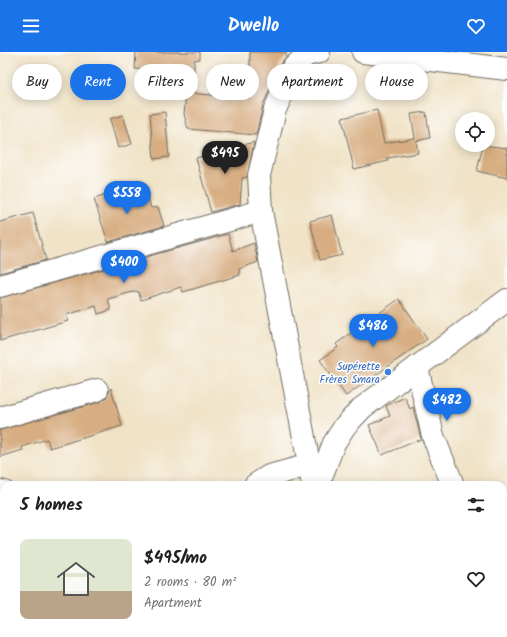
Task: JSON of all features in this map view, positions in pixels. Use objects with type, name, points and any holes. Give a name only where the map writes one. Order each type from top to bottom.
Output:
[{"type":"street","points":[[261,481],[269,476],[311,475],[261,211],[259,175],[276,110],[292,69],[306,55],[319,52]]},
{"type":"street","points":[[363,52],[507,69]]},
{"type":"street","points":[[0,286],[261,211]]},
{"type":"street","points":[[320,481],[334,443],[345,426],[362,408],[507,300]]},
{"type":"street","points":[[417,367],[433,436],[451,481]]},
{"type":"street","points":[[0,418],[97,390]]},
{"type":"building","points":[[136,52],[200,52],[200,59],[194,60],[194,64],[135,64]]},
{"type":"building","points":[[250,52],[286,52],[286,57],[280,64],[267,64],[267,95],[263,105],[256,135],[188,129],[184,114],[185,100],[198,100],[198,94],[206,95],[206,100],[259,100],[259,64],[250,64]]},
{"type":"building","points":[[377,110],[384,143],[415,138],[411,114],[426,112],[430,138],[416,141],[418,153],[387,158],[388,161],[354,169],[342,118]]},
{"type":"building","points":[[165,112],[169,157],[154,159],[150,114]]},
{"type":"building","points":[[123,115],[132,144],[118,148],[110,119]]},
{"type":"building","points":[[254,142],[247,177],[242,178],[240,204],[211,212],[196,158]]},
{"type":"building","points":[[495,146],[507,148],[507,178],[477,171],[481,152],[495,152]]},
{"type":"building","points":[[124,189],[128,200],[147,194],[151,208],[158,207],[164,226],[108,242],[94,199]]},
{"type":"building","points":[[33,213],[46,260],[0,273],[0,222]]},
{"type":"building","points":[[332,215],[342,255],[320,260],[310,221]]},
{"type":"building","points":[[228,234],[233,251],[254,243],[258,262],[239,269],[240,275],[183,292],[181,287],[141,300],[138,291],[125,294],[108,299],[111,310],[98,314],[96,306],[66,315],[68,321],[0,341],[0,298]]},
{"type":"building","points":[[399,299],[427,339],[346,396],[320,360],[338,347],[336,344]]},
{"type":"building","points":[[111,388],[122,426],[50,448],[47,439],[22,447],[23,450],[0,457],[0,430],[100,402],[106,398]]},
{"type":"building","points":[[405,397],[410,409],[413,407],[421,439],[382,455],[369,425],[390,416],[386,406]]},
{"type":"place","name":"Supérette Frères Smara","points":[[388,372]]}]
